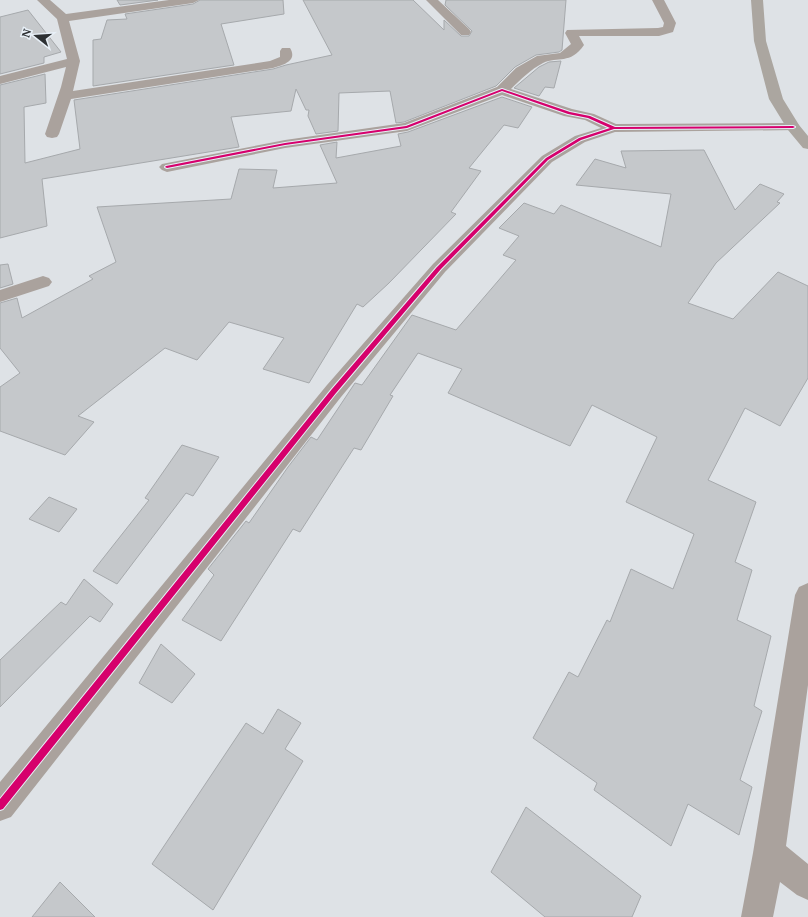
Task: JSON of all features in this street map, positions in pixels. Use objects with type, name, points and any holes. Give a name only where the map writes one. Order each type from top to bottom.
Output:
[{"type":"main road","points":[[757,0],[760,41],[776,99],[803,139]]},
{"type":"street","points":[[43,0],[63,18],[74,61],[65,96],[52,134]]},
{"type":"street","points":[[63,18],[194,0]]},
{"type":"street","points":[[432,0],[465,32]]},
{"type":"street","points":[[167,167],[285,144],[407,127],[502,90],[521,71],[542,59],[564,56],[578,45],[571,33],[659,32],[669,29],[670,23],[658,0]]},
{"type":"street","points":[[65,96],[273,64],[286,59],[286,51]]},
{"type":"street","points":[[0,80],[74,61]]},
{"type":"street","points":[[502,90],[569,113],[589,117],[614,128],[803,139]]},
{"type":"street","points":[[0,806],[334,391],[439,268],[547,158],[580,139],[614,128]]},
{"type":"street","points":[[0,296],[43,282]]},
{"type":"street","points":[[757,917],[769,853],[808,594]]},
{"type":"street","points":[[769,853],[808,884]]},
{"type":"building","points":[[117,0],[158,0],[120,5]]},
{"type":"building","points":[[200,0],[283,0],[284,14],[221,24],[234,65],[93,86],[93,40],[101,39],[107,20],[127,19],[125,14],[193,4]]},
{"type":"building","points":[[303,0],[413,0],[444,30],[444,20],[461,36],[469,36],[472,31],[445,5],[446,0],[566,0],[562,50],[559,52],[536,55],[515,67],[496,86],[404,122],[396,123],[390,91],[339,93],[338,131],[316,134],[308,116],[309,110],[306,110],[296,89],[291,111],[231,117],[239,147],[42,179],[47,226],[0,238],[0,85],[45,74],[46,103],[24,107],[25,163],[80,149],[74,100],[273,69],[332,55]]},
{"type":"building","points":[[28,10],[61,52],[44,57],[44,63],[0,74],[0,17]]},
{"type":"building","points":[[561,61],[554,88],[545,87],[539,96],[514,88],[539,67],[549,62]]},
{"type":"building","points":[[502,97],[532,107],[518,128],[504,125],[469,168],[481,171],[451,212],[456,214],[389,283],[363,307],[357,304],[309,383],[263,369],[284,338],[229,322],[197,360],[165,348],[78,416],[94,422],[65,455],[0,431],[0,387],[20,373],[0,348],[0,303],[17,298],[22,318],[93,279],[89,276],[116,262],[97,207],[231,199],[239,169],[277,170],[273,188],[337,183],[320,145],[337,142],[336,158],[401,146],[398,134],[408,132]]},
{"type":"building","points":[[704,150],[735,210],[760,184],[784,194],[777,202],[780,203],[716,263],[688,303],[733,319],[778,272],[808,286],[808,378],[780,426],[745,408],[708,480],[756,502],[735,562],[752,570],[737,620],[771,636],[754,706],[762,711],[740,780],[752,787],[739,835],[688,804],[671,846],[594,790],[597,783],[533,738],[569,672],[578,677],[607,620],[610,622],[631,569],[673,589],[694,534],[626,502],[657,437],[592,405],[570,446],[448,393],[462,369],[418,353],[390,395],[393,396],[361,450],[354,448],[300,532],[293,529],[221,641],[182,620],[214,575],[208,569],[246,521],[249,523],[311,437],[317,440],[355,383],[362,385],[412,315],[456,330],[516,260],[503,255],[519,236],[499,228],[524,203],[554,214],[561,205],[661,247],[671,194],[576,185],[595,159],[626,168],[621,151]]},
{"type":"building","points":[[8,264],[13,284],[0,288],[0,265]]},
{"type":"building","points":[[182,445],[219,457],[193,496],[186,493],[117,584],[93,571],[149,500],[145,498]]},
{"type":"building","points":[[49,497],[77,509],[59,532],[29,519]]},
{"type":"building","points":[[84,579],[113,604],[100,622],[90,616],[0,707],[0,660],[61,602],[66,605]]},
{"type":"building","points":[[161,644],[195,674],[172,703],[139,683]]},
{"type":"building","points":[[278,709],[301,723],[285,749],[303,761],[213,910],[152,864],[246,723],[263,734]]},
{"type":"building","points":[[526,807],[641,896],[632,917],[545,917],[491,872]]},
{"type":"building","points":[[60,882],[95,917],[32,917]]},
{"type":"cycle path","points":[[167,167],[285,144],[407,127],[502,90],[569,113],[589,117],[614,128]]},
{"type":"cycle path","points":[[0,806],[334,391],[439,268],[547,159],[580,139],[614,128],[793,127]]}]
